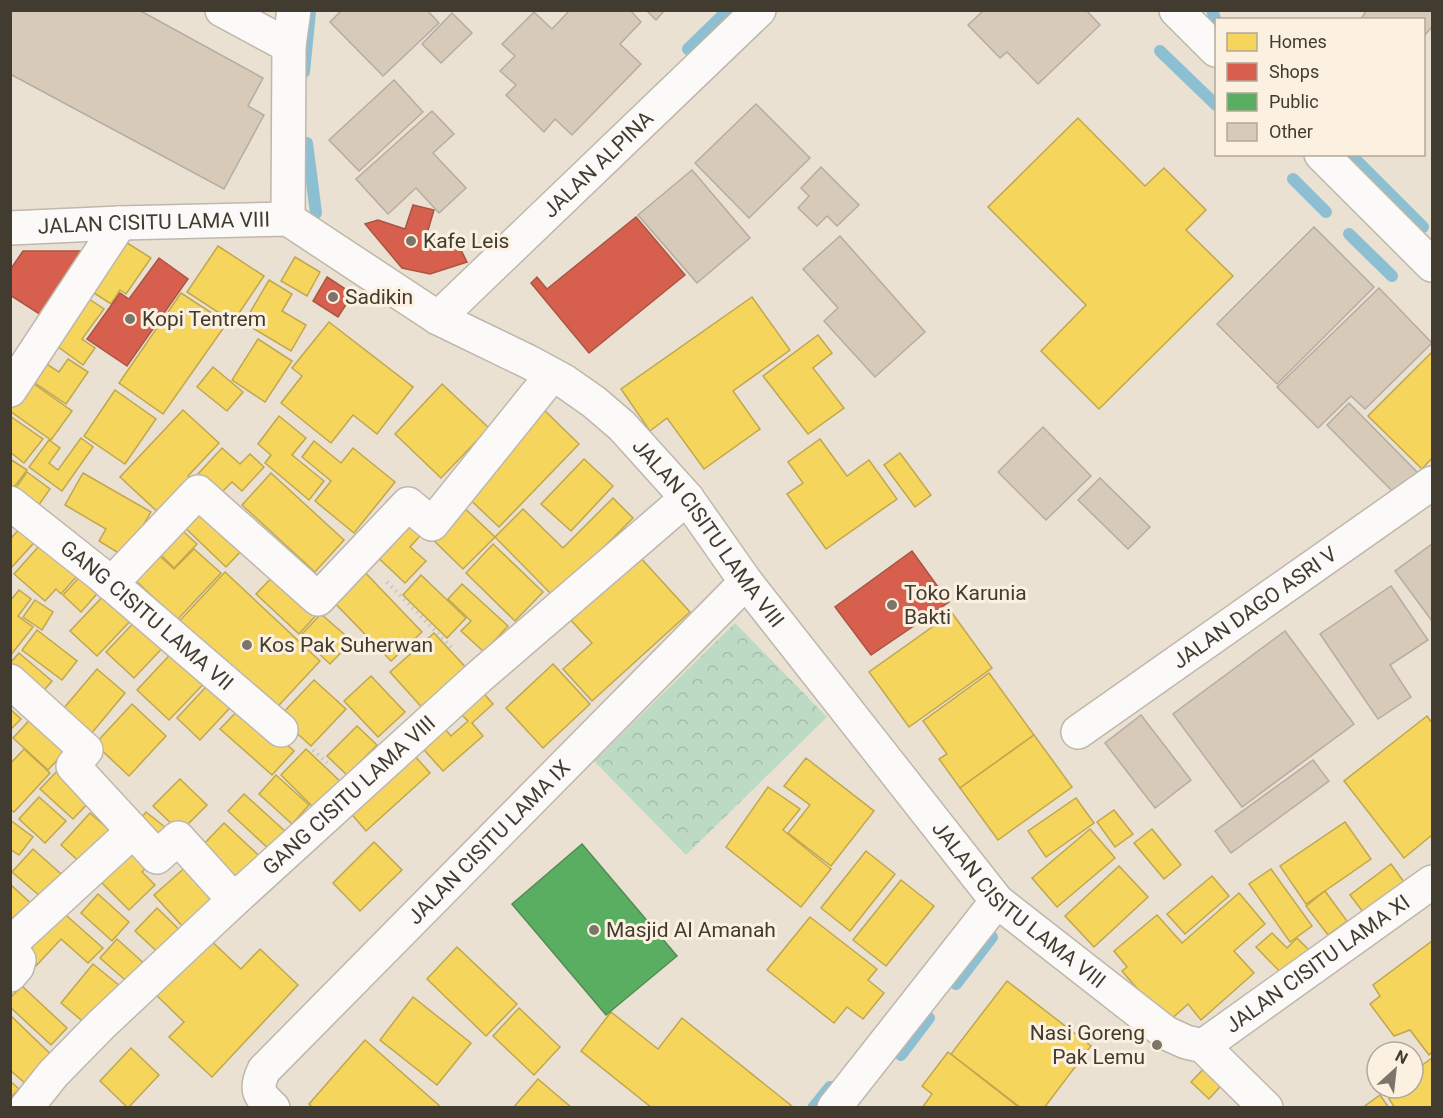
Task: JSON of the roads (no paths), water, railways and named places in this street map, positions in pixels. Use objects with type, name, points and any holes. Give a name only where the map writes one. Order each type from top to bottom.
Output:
[{"type":"street","points":[[222,10],[289,46]]},
{"type":"street","points":[[288,219],[289,46],[294,10]]},
{"type":"street","name":"JALAN ALPINA","points":[[438,318],[759,10]]},
{"type":"street","points":[[1176,10],[1215,49]]},
{"type":"street","points":[[1324,156],[1432,265]]},
{"type":"street","name":"JALAN CISITU LAMA VIII","points":[[10,228],[288,219],[438,318],[552,375],[594,402],[622,426],[687,498],[746,582],[997,901],[1166,1033],[1186,1042],[1203,1046],[1266,1107]]},
{"type":"street","points":[[10,390],[120,223]]},
{"type":"street","points":[[111,584],[198,492],[318,599],[408,504],[432,524],[552,375]]},
{"type":"street","name":"JALAN DAGO ASRI V","points":[[1078,732],[1432,483]]},
{"type":"street","name":"GANG CISITU LAMA VIII","points":[[26,1107],[53,1074],[102,1024],[234,900],[480,676],[687,498]]},
{"type":"street","name":"GANG CISITU LAMA VII","points":[[10,502],[111,584],[280,730]]},
{"type":"street","name":"JALAN CISITU LAMA IX","points":[[273,1107],[261,1097],[258,1082],[264,1070],[746,582]]},
{"type":"street","points":[[10,681],[86,750],[73,766],[157,857],[178,838],[234,900]]},
{"type":"street","points":[[10,975],[17,967],[19,960],[10,945],[133,831]]},
{"type":"street","name":"JALAN CISITU LAMA XI","points":[[1203,1046],[1432,882]]},
{"type":"street","points":[[834,1107],[997,901]]},
{"type":"waterway","points":[[688,49],[728,10]]},
{"type":"waterway","points":[[1212,10],[1215,19]]},
{"type":"waterway","points":[[304,72],[310,12]]},
{"type":"waterway","points":[[1160,51],[1215,104]]},
{"type":"waterway","points":[[307,143],[316,213]]},
{"type":"waterway","points":[[1352,156],[1423,227]]},
{"type":"waterway","points":[[1293,179],[1326,212]]},
{"type":"waterway","points":[[1349,234],[1392,276]]},
{"type":"waterway","points":[[956,984],[992,937]]},
{"type":"waterway","points":[[901,1055],[929,1018]]},
{"type":"waterway","points":[[813,1108],[830,1087]]},
{"type":"place","name":"Kafe Leis","points":[[411,241]]},
{"type":"place","name":"Sadikin","points":[[333,297]]},
{"type":"place","name":"Kopi Tentrem","points":[[130,319]]},
{"type":"place","name":"Toko Karunia Bakti","points":[[892,605]]},
{"type":"place","name":"Kos Pak Suherwan","points":[[247,645]]},
{"type":"place","name":"Masjid Al Amanah","points":[[594,930]]},
{"type":"place","name":"Nasi Goreng Pak Lemu","points":[[1157,1045]]}]
